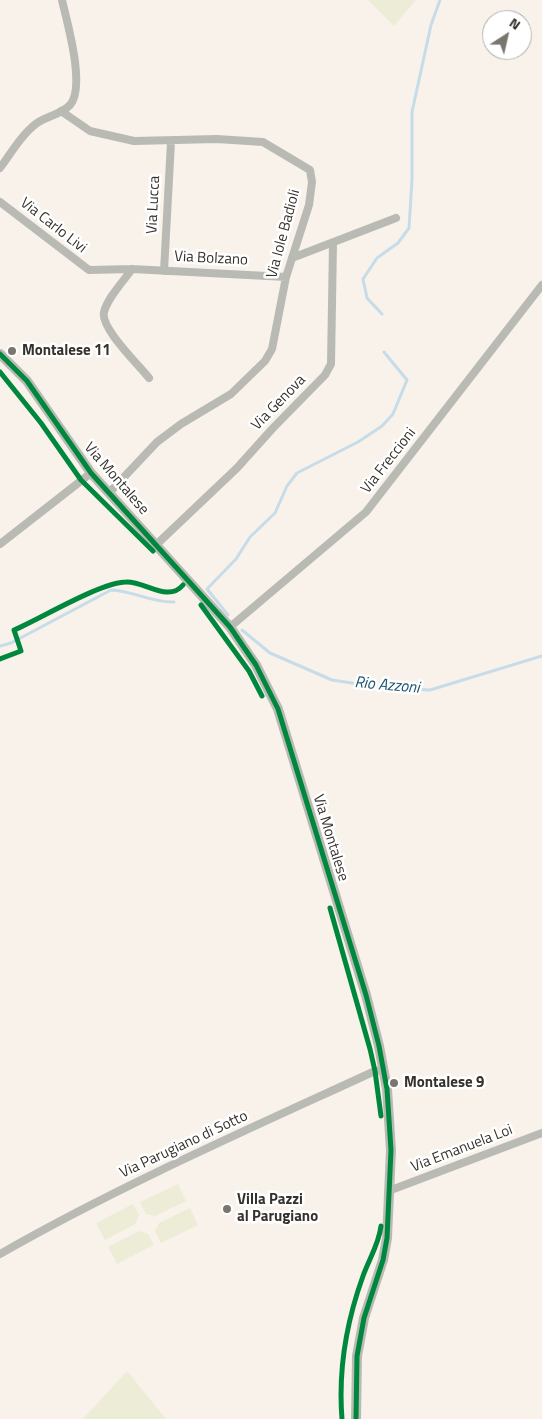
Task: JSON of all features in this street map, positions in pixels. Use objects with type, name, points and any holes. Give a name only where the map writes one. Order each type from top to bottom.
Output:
[{"type":"street","points":[[0,168],[33,126],[71,105],[76,92],[70,36],[62,0]]},
{"type":"street","name":"Via Iole Badioli","points":[[61,112],[83,127],[100,135],[134,141],[171,142],[217,139],[263,142],[310,170],[312,182],[309,205],[286,277],[272,349],[265,361],[231,394],[180,424],[157,442],[109,493]]},
{"type":"street","name":"Via Lucca","points":[[164,271],[171,142]]},
{"type":"street","name":"Via Carlo Livi","points":[[0,202],[76,262],[89,270]]},
{"type":"street","points":[[292,258],[396,218]]},
{"type":"street","name":"Via Genova","points":[[156,544],[237,468],[273,428],[325,376],[331,364],[332,355],[333,243]]},
{"type":"street","points":[[132,269],[104,310],[103,316],[107,327],[149,378]]},
{"type":"street","name":"Via Bolzano","points":[[89,270],[132,269],[286,277]]},
{"type":"street","name":"Via Freccioni","points":[[230,628],[366,512],[542,285]]},
{"type":"street","name":"Via Montalese","points":[[0,354],[27,381],[90,473],[230,628],[256,665],[278,708],[366,995],[384,1070],[391,1150],[391,1190],[385,1253],[364,1318],[356,1356],[356,1419]]},
{"type":"street","points":[[0,544],[90,473]]},
{"type":"street","name":"Via Parugiano di Sotto","points":[[0,1254],[50,1225],[191,1156],[376,1071],[384,1070]]},
{"type":"street","name":"Via Emanuela Loi","points":[[391,1190],[542,1133]]},
{"type":"green space","points":[[368,0],[416,0],[394,26]]},
{"type":"green space","points":[[178,1184],[186,1201],[155,1216],[146,1214],[140,1202]]},
{"type":"green space","points":[[133,1204],[139,1215],[135,1224],[105,1240],[96,1223]]},
{"type":"green space","points":[[190,1208],[198,1225],[161,1243],[155,1231],[159,1223]]},
{"type":"green space","points":[[139,1231],[148,1234],[154,1245],[117,1264],[108,1247]]},
{"type":"green space","points":[[127,1371],[166,1419],[83,1419]]},
{"type":"waterway","points":[[382,314],[367,298],[363,279],[377,258],[398,243],[409,228],[412,180],[412,112],[431,25],[440,0]]},
{"type":"waterway","points":[[228,615],[207,589],[236,559],[250,537],[275,513],[287,486],[297,473],[358,442],[382,426],[393,414],[407,380],[384,352]]},
{"type":"waterway","points":[[0,646],[11,643],[111,590],[127,592],[158,601],[174,602]]},
{"type":"waterway","name":"Rio Azzoni","points":[[242,630],[270,653],[332,680],[378,687],[430,690],[542,656]]},
{"type":"cycle path","points":[[0,354],[27,381],[91,473],[230,627],[256,665],[278,709],[366,995],[379,1046],[387,1089],[391,1150],[387,1238],[383,1260],[364,1318],[357,1356],[356,1419]]},
{"type":"cycle path","points":[[0,372],[41,423],[81,480],[153,551]]},
{"type":"cycle path","points":[[0,659],[21,651],[14,630],[86,594],[126,582],[163,592],[177,590],[183,585]]},
{"type":"cycle path","points":[[201,605],[249,671],[262,696]]},
{"type":"cycle path","points":[[330,908],[370,1049],[381,1116]]},
{"type":"cycle path","points":[[342,1419],[342,1364],[348,1329],[357,1294],[376,1245],[381,1226]]},
{"type":"place","name":"Montalese 11","points":[[12,351]]},
{"type":"place","name":"Montalese 9","points":[[394,1083]]},
{"type":"place","name":"Villa Pazzi al Parugiano","points":[[227,1209]]}]
